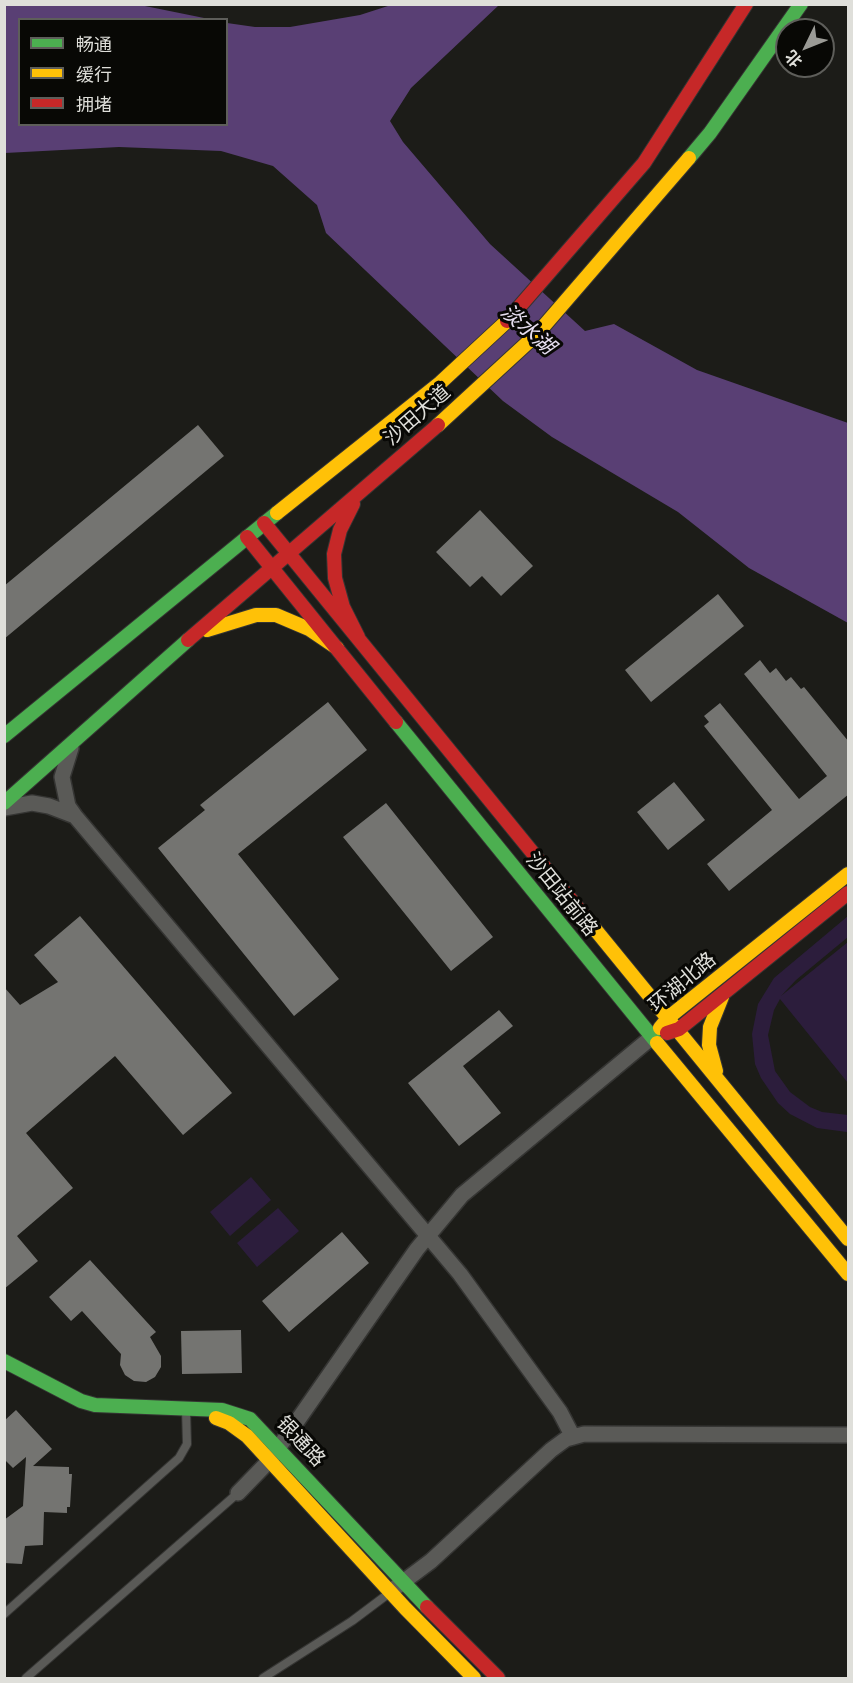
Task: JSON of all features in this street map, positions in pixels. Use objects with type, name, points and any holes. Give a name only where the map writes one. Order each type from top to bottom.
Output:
[{"type":"street","name":"沙田大道","points":[[4,736],[264,523],[440,383],[516,312],[555,270],[644,163],[746,4]]},
{"type":"street","name":"沙田大道","points":[[4,803],[184,643],[460,406],[537,334],[576,292],[710,133],[801,4]]},
{"type":"street","points":[[358,637],[343,607],[335,578],[334,554],[340,530],[350,508],[363,489]]},
{"type":"street","name":"沙田站前路","points":[[264,523],[849,1239]]},
{"type":"street","name":"沙田站前路","points":[[247,537],[652,1037],[849,1274]]},
{"type":"street","points":[[184,643],[220,624],[256,615],[276,615],[309,628],[337,648]]},
{"type":"street","points":[[73,742],[62,777],[68,806],[75,816],[428,1235],[517,1351],[560,1412],[573,1437]]},
{"type":"street","points":[[4,808],[32,803],[49,806],[75,816]]},
{"type":"street","name":"环湖北路","points":[[652,1037],[669,1017],[849,874]]},
{"type":"street","name":"环湖北路","points":[[652,1037],[679,1029],[849,893]]},
{"type":"street","points":[[720,1079],[712,1063],[710,1036],[715,1010],[723,994]]},
{"type":"street","points":[[238,1493],[274,1454],[428,1235],[462,1195],[652,1037]]},
{"type":"street","name":"银通路","points":[[4,1361],[81,1401],[96,1405],[186,1413]]},
{"type":"street","name":"银通路","points":[[4,1371],[76,1410],[95,1413],[186,1413],[222,1410],[241,1414],[258,1425],[274,1454],[390,1592],[474,1678]]},
{"type":"street","points":[[390,1592],[431,1561],[551,1450],[573,1437],[584,1434],[849,1435]]},
{"type":"street","name":"银通路","points":[[274,1454],[498,1678]]},
{"type":"lane","points":[[4,1614],[179,1458],[187,1444],[186,1413]]},
{"type":"lane","points":[[26,1678],[238,1493]]},
{"type":"lane","points":[[262,1678],[352,1621],[390,1592]]},
{"type":"shaded area","points":[[848,916],[848,937],[796,980],[781,996],[848,942],[848,1083],[780,999],[774,1010],[768,1035],[775,1071],[790,1092],[810,1107],[822,1112],[848,1115],[847,1132],[817,1128],[790,1114],[778,1103],[761,1078],[755,1064],[752,1034],[758,1004],[774,978]]},
{"type":"shaded area","points":[[251,1177],[271,1200],[230,1236],[210,1212]]},
{"type":"shaded area","points":[[278,1208],[299,1231],[257,1267],[237,1243]]},
{"type":"water","name":"淡水湖","points":[[5,5],[140,5],[204,18],[18,18],[18,126],[228,126],[228,23],[255,27],[290,27],[360,15],[391,5],[499,5],[411,88],[390,121],[403,142],[490,244],[585,331],[614,324],[697,370],[848,423],[848,623],[749,568],[678,512],[552,437],[503,401],[326,233],[317,205],[273,166],[221,151],[119,147],[5,153]]},
{"type":"building","points":[[198,425],[224,456],[4,639],[4,586]]},
{"type":"building","points":[[480,510],[533,566],[501,596],[482,576],[470,587],[436,552]]},
{"type":"building","points":[[718,594],[744,626],[651,702],[625,670]]},
{"type":"building","points":[[760,660],[770,673],[776,668],[786,681],[791,677],[801,689],[804,687],[849,742],[849,794],[729,891],[707,864],[772,810],[704,726],[709,722],[704,716],[720,703],[799,799],[827,776],[744,674]]},
{"type":"building","points":[[328,702],[367,750],[238,854],[339,979],[294,1016],[158,848],[205,810],[200,805]]},
{"type":"building","points":[[674,782],[705,820],[668,850],[637,812]]},
{"type":"building","points":[[386,803],[493,937],[451,971],[343,837]]},
{"type":"building","points":[[80,916],[232,1093],[183,1135],[115,1056],[26,1133],[73,1188],[17,1236],[38,1261],[4,1289],[4,987],[20,1005],[58,982],[34,955]]},
{"type":"building","points":[[499,1010],[513,1026],[463,1066],[501,1113],[459,1146],[408,1083]]},
{"type":"building","points":[[342,1232],[369,1263],[289,1332],[262,1301]]},
{"type":"building","points":[[90,1260],[156,1332],[150,1337],[161,1356],[161,1367],[155,1377],[146,1382],[134,1381],[125,1375],[120,1365],[121,1354],[82,1311],[71,1321],[49,1297]]},
{"type":"building","points":[[241,1330],[242,1373],[182,1374],[181,1331]]},
{"type":"building","points":[[16,1410],[52,1449],[33,1466],[69,1467],[69,1474],[72,1474],[70,1507],[67,1507],[67,1513],[44,1512],[43,1545],[25,1546],[22,1564],[4,1563],[4,1520],[23,1506],[26,1457],[13,1468],[4,1459],[4,1421]]},
{"type":"traffic: fast","points":[[689,158],[710,133],[801,4]]},
{"type":"traffic: fast","points":[[4,736],[277,513]]},
{"type":"traffic: fast","points":[[4,803],[188,640]]},
{"type":"traffic: fast","points":[[396,722],[657,1043]]},
{"type":"traffic: fast","points":[[4,1361],[81,1401],[95,1405],[222,1410],[250,1419],[427,1607]]},
{"type":"traffic: slow","points":[[438,425],[537,334],[689,158]]},
{"type":"traffic: slow","points":[[277,513],[440,383],[507,321]]},
{"type":"traffic: slow","points":[[207,630],[256,615],[276,615],[309,629],[337,648]]},
{"type":"traffic: slow","points":[[660,1028],[669,1017],[848,874]]},
{"type":"traffic: slow","points":[[585,917],[848,1239]]},
{"type":"traffic: slow","points":[[716,1071],[709,1045],[710,1027],[722,997]]},
{"type":"traffic: slow","points":[[657,1043],[848,1274]]},
{"type":"traffic: slow","points":[[216,1418],[229,1423],[247,1436],[405,1608],[474,1678]]},
{"type":"traffic: jam","points":[[507,321],[644,163],[746,4]]},
{"type":"traffic: jam","points":[[188,640],[438,425]]},
{"type":"traffic: jam","points":[[353,504],[340,530],[334,554],[335,578],[343,607],[358,637]]},
{"type":"traffic: jam","points":[[264,523],[585,917]]},
{"type":"traffic: jam","points":[[247,537],[396,722]]},
{"type":"traffic: jam","points":[[667,1033],[679,1029],[848,893]]},
{"type":"traffic: jam","points":[[427,1607],[498,1678]]}]
